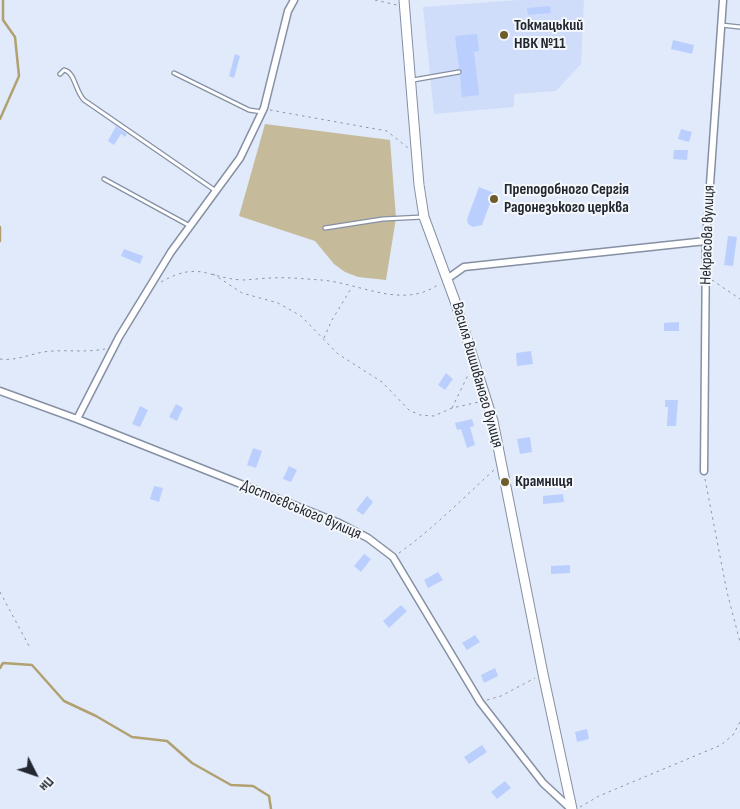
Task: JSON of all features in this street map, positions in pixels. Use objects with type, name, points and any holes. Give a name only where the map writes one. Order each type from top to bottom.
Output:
[{"type":"street","points":[[77,419],[119,338],[171,252],[240,158],[263,110],[288,10],[294,0]]},
{"type":"street","name":"Некрасова вулиця","points":[[704,471],[706,241],[722,0]]},
{"type":"street","name":"Василя Вишиваного вулиця","points":[[405,4],[424,217],[447,279],[489,406],[543,674],[573,809]]},
{"type":"street","points":[[447,279],[464,267],[706,241]]},
{"type":"street","name":"Достоєвського вулиця","points":[[0,392],[77,419],[339,523],[368,538],[393,557],[480,702],[543,783],[573,809]]},
{"type":"lane","points":[[720,25],[740,28]]},
{"type":"lane","points":[[60,74],[64,70],[68,71],[72,75],[77,93],[84,100],[217,191]]},
{"type":"lane","points":[[412,80],[459,72]]},
{"type":"lane","points":[[174,73],[249,110],[263,110]]},
{"type":"lane","points":[[104,179],[191,226]]},
{"type":"lane","points":[[324,228],[383,219],[424,217]]},
{"type":"path","points":[[375,0],[405,4]]},
{"type":"path","points":[[263,110],[387,131],[418,158]]},
{"type":"path","points":[[149,288],[171,276],[195,270],[242,280],[291,278],[328,280],[404,295],[427,293],[447,279]]},
{"type":"path","points":[[214,274],[242,293],[278,303],[301,316],[338,354],[382,382],[409,410],[420,415],[434,416],[472,402],[481,402],[489,406]]},
{"type":"path","points":[[705,275],[740,299]]},
{"type":"path","points":[[324,338],[352,286]]},
{"type":"path","points":[[0,359],[17,358],[42,352],[64,350],[89,352],[106,348]]},
{"type":"path","points":[[452,408],[466,382],[473,358]]},
{"type":"path","points":[[393,557],[451,512],[471,490],[502,463]]},
{"type":"path","points":[[704,471],[727,592],[740,642]]},
{"type":"path","points":[[0,592],[14,622],[29,646]]},
{"type":"path","points":[[480,702],[501,696],[543,674]]},
{"type":"path","points":[[573,809],[599,796],[721,745],[733,735],[740,722]]},
{"type":"shaded area","name":"Токмацький НВК №11","points":[[519,0],[584,0],[581,64],[556,91],[514,94],[514,107],[434,114],[423,7]]},
{"type":"shaded area","points":[[265,124],[390,140],[396,218],[386,280],[358,277],[345,272],[334,264],[315,241],[239,216]]},
{"type":"building","points":[[550,6],[551,13],[528,15],[527,8]]},
{"type":"building","points":[[477,34],[479,51],[474,52],[479,95],[462,97],[460,75],[462,72],[459,69],[455,36]]},
{"type":"building","points":[[673,40],[694,45],[692,54],[671,49]]},
{"type":"building","points":[[235,54],[240,56],[234,78],[229,76]]},
{"type":"building","points":[[116,126],[127,134],[125,137],[121,134],[114,145],[108,141]]},
{"type":"building","points":[[681,129],[692,132],[689,142],[678,139]]},
{"type":"building","points":[[674,150],[688,150],[687,160],[673,159]]},
{"type":"building","points":[[479,187],[494,193],[482,225],[473,227],[468,224],[467,219]]},
{"type":"building","points":[[728,236],[737,237],[733,266],[724,265]]},
{"type":"building","points":[[124,249],[143,256],[140,264],[121,256]]},
{"type":"building","points":[[679,322],[679,331],[664,331],[664,323]]},
{"type":"building","points":[[531,351],[533,364],[517,366],[516,353]]},
{"type":"building","points":[[446,373],[453,379],[445,390],[438,385]]},
{"type":"building","points":[[665,400],[678,400],[676,426],[667,426],[668,407],[665,407]]},
{"type":"building","points":[[176,404],[183,408],[177,421],[169,417]]},
{"type":"building","points":[[140,406],[148,410],[140,427],[132,424]]},
{"type":"building","points":[[472,419],[474,426],[470,427],[475,445],[467,448],[461,429],[457,430],[455,423]]},
{"type":"building","points":[[530,437],[532,452],[520,454],[517,439]]},
{"type":"building","points":[[253,448],[262,451],[256,468],[247,465]]},
{"type":"building","points":[[289,466],[297,470],[291,482],[283,479]]},
{"type":"building","points":[[154,486],[163,488],[159,502],[150,499]]},
{"type":"building","points":[[563,494],[564,502],[543,504],[543,496]]},
{"type":"building","points":[[367,496],[373,502],[363,515],[356,510]]},
{"type":"building","points":[[364,554],[371,559],[361,572],[354,566]]},
{"type":"building","points":[[570,565],[570,573],[551,574],[551,566]]},
{"type":"building","points":[[438,572],[443,580],[428,588],[424,580]]},
{"type":"building","points":[[401,605],[407,611],[389,628],[383,621]]},
{"type":"building","points":[[475,635],[480,642],[467,650],[462,643]]},
{"type":"building","points":[[495,668],[498,676],[484,683],[481,675]]},
{"type":"building","points":[[587,729],[589,739],[577,742],[575,732]]},
{"type":"building","points":[[482,745],[487,752],[469,764],[464,757]]},
{"type":"building","points":[[505,781],[511,788],[497,799],[491,792]]},
{"type":"waterway","points":[[0,119],[19,76],[15,37],[3,20],[3,0]]},
{"type":"waterway","points":[[0,227],[0,241]]},
{"type":"waterway","points":[[0,668],[3,663],[32,665],[64,701],[96,716],[132,737],[167,741],[192,763],[231,785],[253,786],[269,796],[271,809]]},
{"type":"place","name":"Токмацький НВК №11","points":[[504,35]]},
{"type":"place","name":"Преподобного Сергія Радонезького церква","points":[[494,199]]},
{"type":"place","name":"Крамниця","points":[[505,482]]}]
